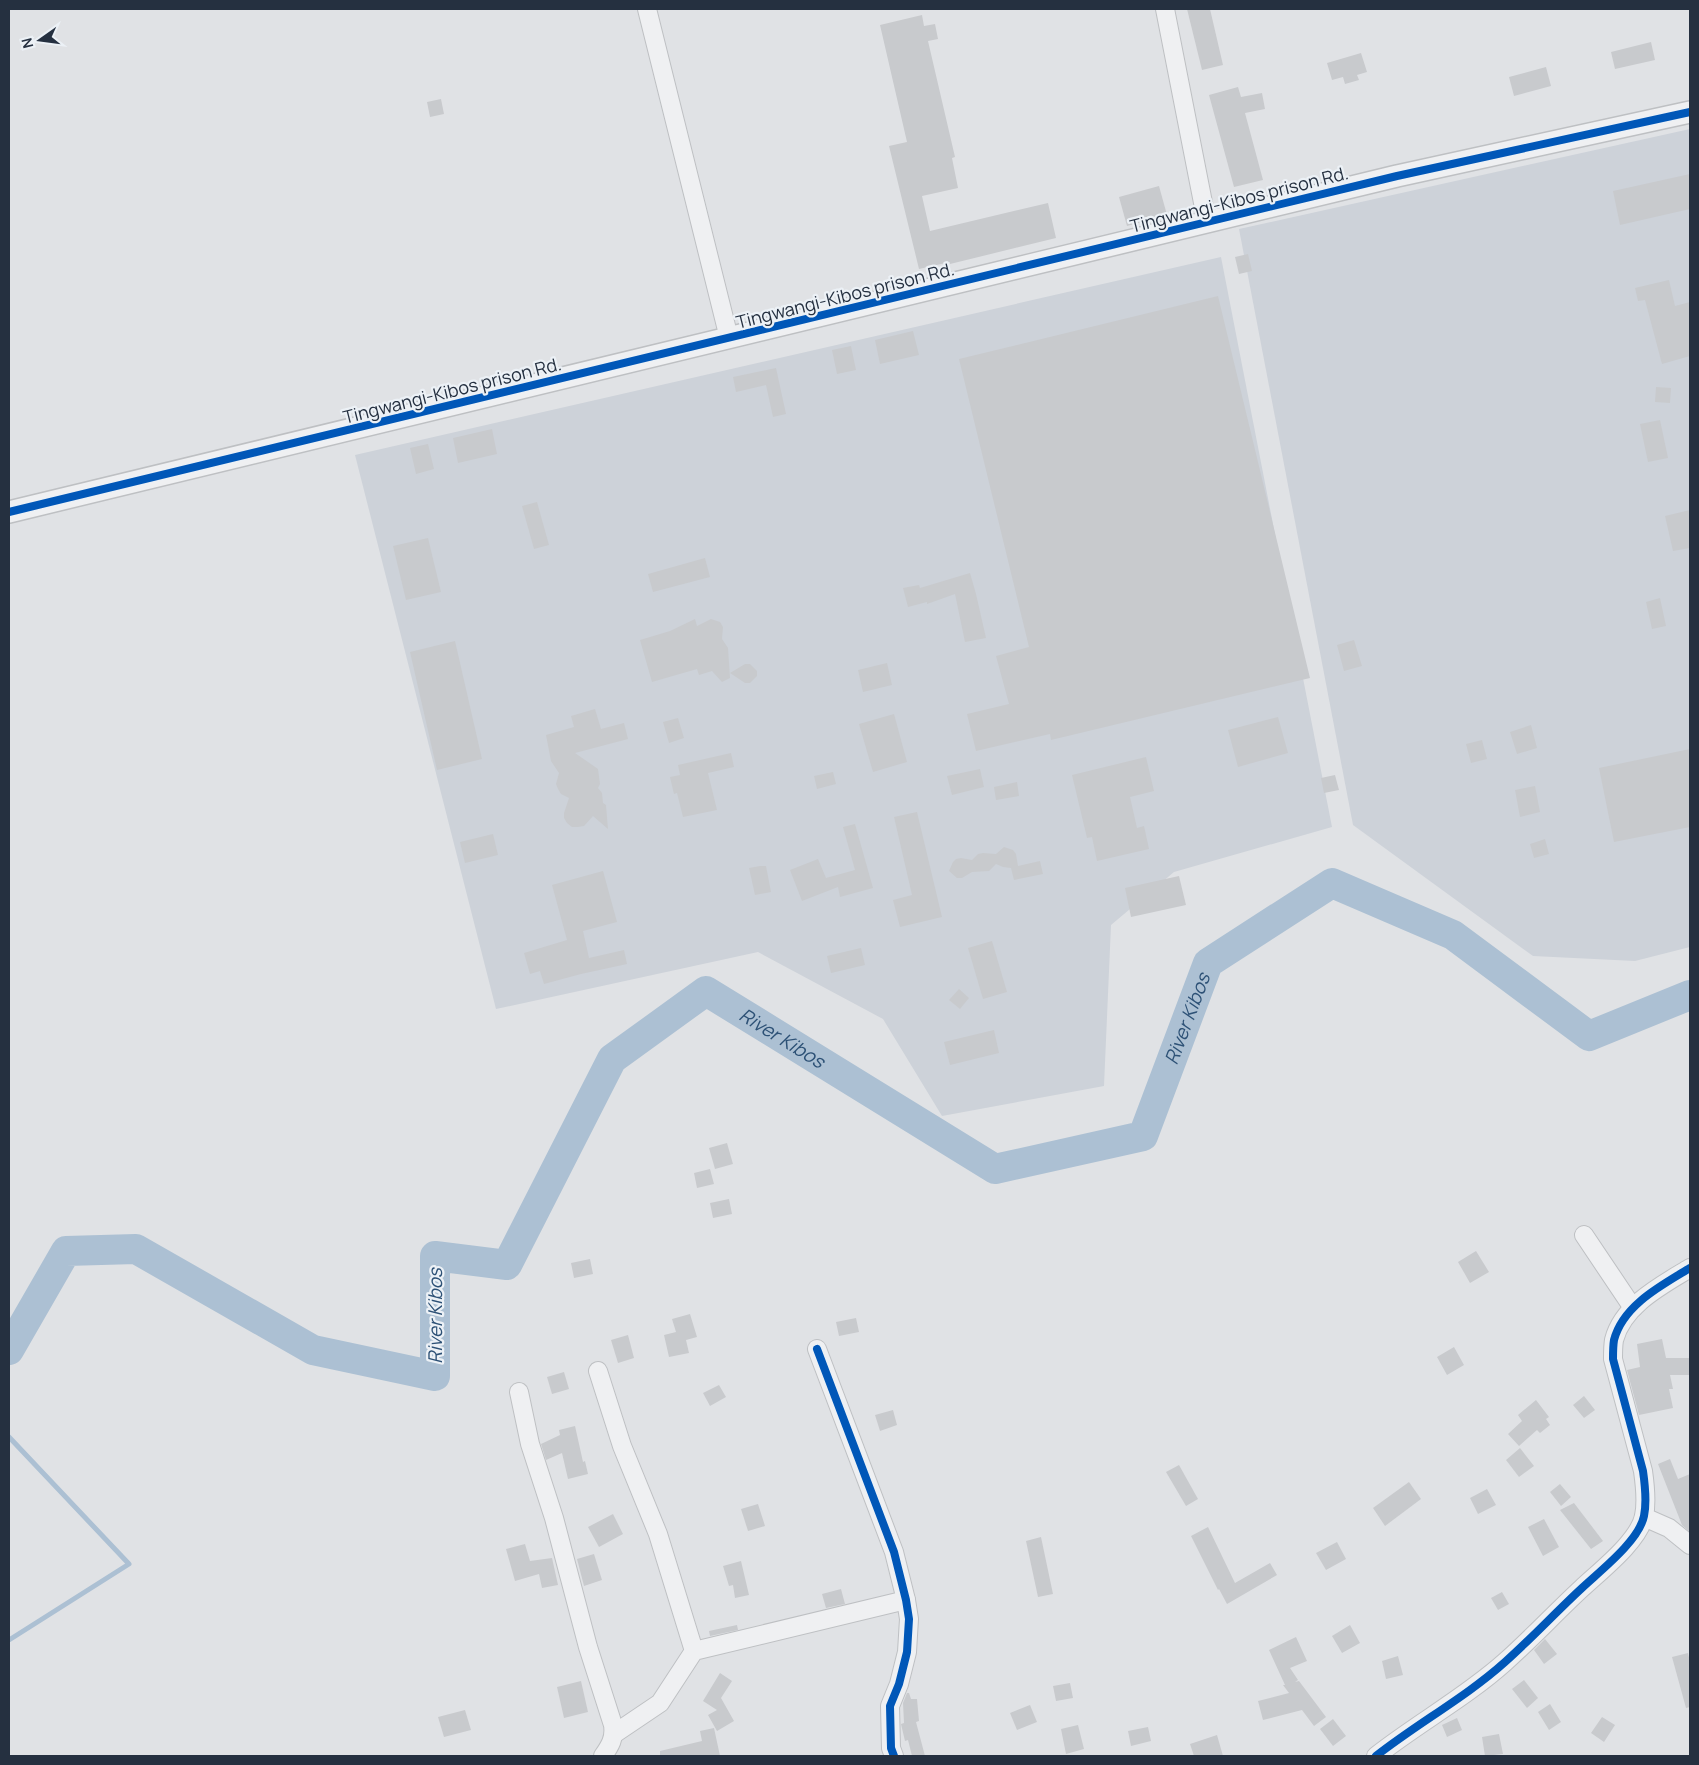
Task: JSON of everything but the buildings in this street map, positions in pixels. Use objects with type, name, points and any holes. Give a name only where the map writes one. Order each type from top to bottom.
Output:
[{"type":"street","points":[[647,9],[729,338]]},
{"type":"street","points":[[1165,9],[1208,223]]},
{"type":"street","name":"Tingwangi-Kibos prison Rd.","points":[[9,512],[1397,176],[1690,112]]},
{"type":"street","points":[[1584,1236],[1634,1308]]},
{"type":"street","points":[[1376,1756],[1505,1662],[1619,1554],[1635,1535],[1644,1517],[1646,1489],[1643,1471],[1613,1359],[1614,1341],[1620,1324],[1634,1308],[1658,1288],[1690,1268]]},
{"type":"street","points":[[817,1349],[894,1552],[906,1600],[909,1619],[907,1652],[899,1684],[890,1706],[891,1748],[894,1756]]},
{"type":"street","points":[[598,1370],[622,1446],[658,1534],[694,1651]]},
{"type":"street","points":[[519,1392],[530,1444],[554,1518],[588,1647],[614,1734]]},
{"type":"street","points":[[1644,1517],[1669,1528],[1689,1542]]},
{"type":"street","points":[[604,1756],[614,1734],[660,1703],[694,1651],[906,1600]]},
{"type":"shaded area","points":[[1690,129],[1690,947],[1635,961],[1533,956],[1353,825],[1239,229]]},
{"type":"shaded area","points":[[1221,257],[1332,827],[1174,872],[1111,925],[1104,1086],[942,1116],[883,1019],[758,952],[496,1009],[355,455]]},
{"type":"waterway","name":"River Kibos","points":[[9,1350],[66,1251],[136,1249],[313,1350],[435,1376],[435,1256],[507,1265],[612,1059],[706,991],[995,1169],[1143,1136],[1208,963],[1332,883],[1453,935],[1589,1036],[1690,995]]},
{"type":"waterway","points":[[9,1437],[129,1564],[9,1640]]},
{"type":"cycle path","points":[[9,512],[1397,176],[1690,112]]},
{"type":"cycle path","points":[[1376,1756],[1474,1687],[1505,1662],[1618,1555],[1641,1526],[1646,1499],[1643,1471],[1613,1359],[1614,1340],[1626,1316],[1635,1306],[1656,1289],[1690,1268]]},
{"type":"cycle path","points":[[817,1349],[894,1552],[906,1600],[909,1619],[907,1652],[899,1684],[890,1706],[891,1748],[894,1756]]}]
